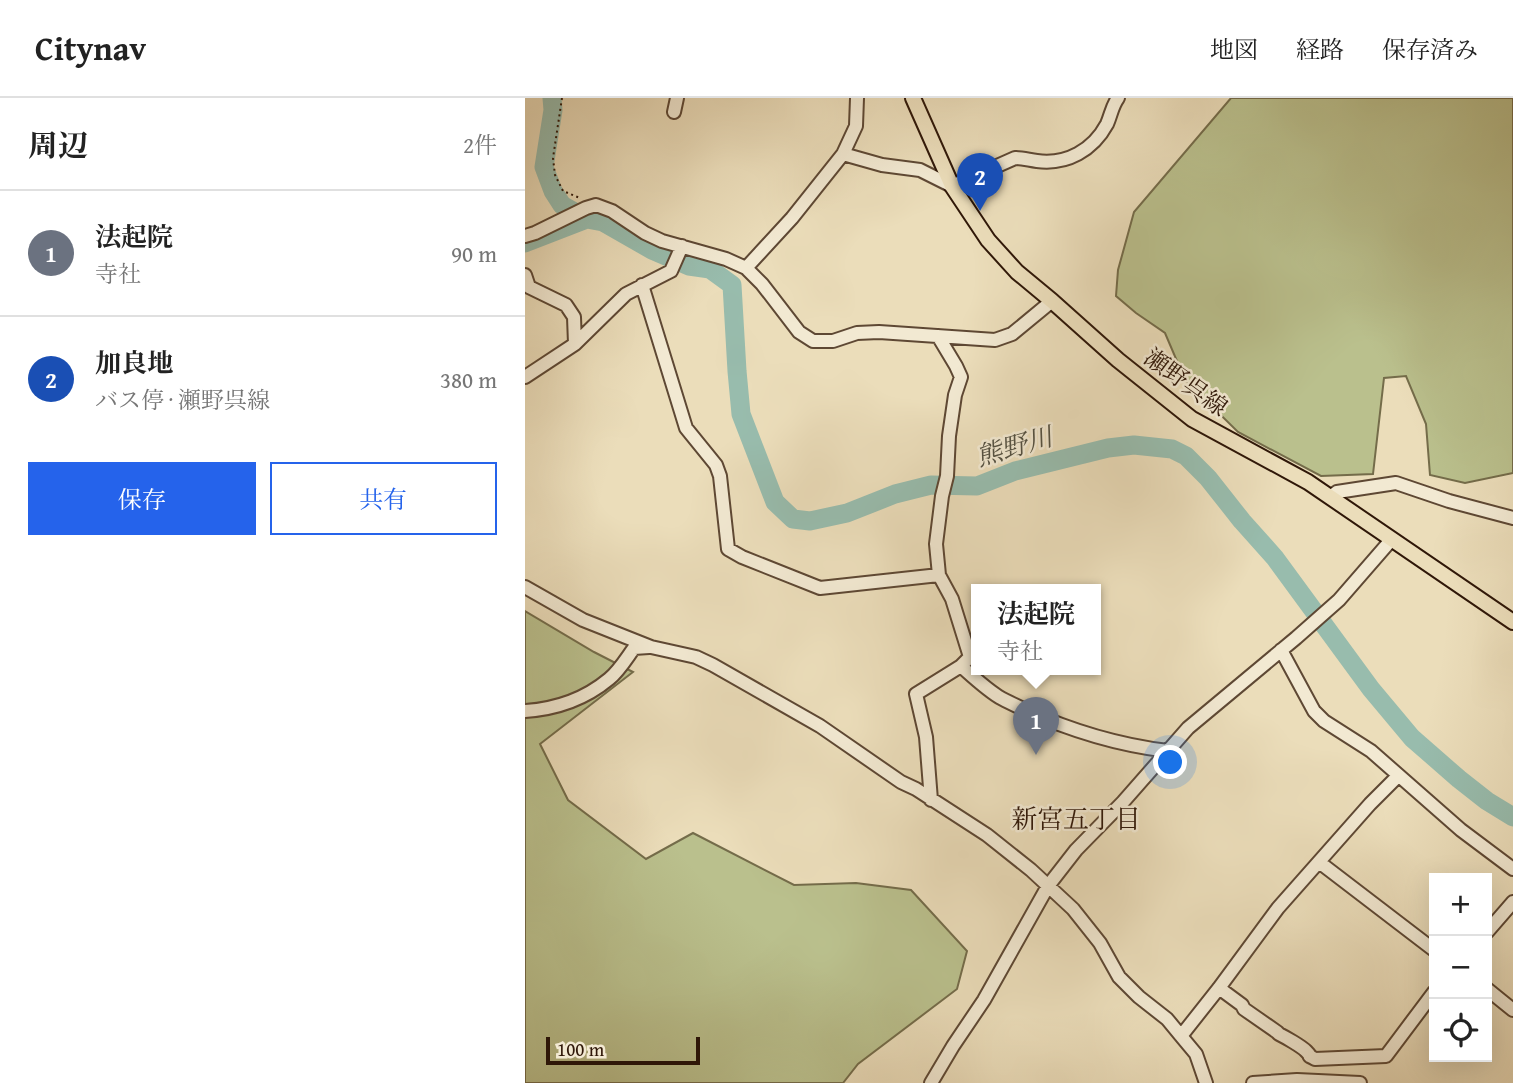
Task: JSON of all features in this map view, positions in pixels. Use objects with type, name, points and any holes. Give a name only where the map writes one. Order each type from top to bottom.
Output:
[{"type":"main road","name":"瀬野呉線","points":[[913,98],[952,186],[988,240],[1017,272],[1118,360],[1192,419],[1308,482],[1513,622]]},
{"type":"street","points":[[674,112],[677,98]]},
{"type":"street","points":[[745,268],[792,218],[843,154],[856,126],[857,98]]},
{"type":"street","points":[[843,154],[882,165],[920,170],[952,186],[1014,158],[1062,160],[1078,155],[1096,141],[1118,98]]},
{"type":"street","points":[[525,236],[591,207],[612,211],[645,233],[680,250],[726,259],[745,268],[762,284],[799,332],[813,341],[833,341],[857,333],[879,332],[995,340],[1012,334],[1052,301]]},
{"type":"street","points":[[525,377],[575,344],[626,294],[671,271],[680,250]]},
{"type":"street","points":[[525,275],[529,288],[566,305],[574,317],[575,344]]},
{"type":"street","points":[[642,285],[686,428],[716,465],[720,476],[728,549],[820,588],[939,575]]},
{"type":"street","points":[[932,800],[926,737],[916,694],[961,666],[970,657],[952,599],[939,575],[936,544],[947,476],[952,415],[961,377],[938,336]]},
{"type":"street","points":[[1330,497],[1337,492],[1396,483],[1513,518]]},
{"type":"street","points":[[931,1083],[984,1000],[1048,886],[1076,850],[1123,802],[1188,728],[1339,600],[1392,539]]},
{"type":"street","points":[[525,587],[583,620],[651,647],[697,657],[712,665],[820,726],[901,782],[916,789],[999,844],[1073,909],[1100,943],[1119,977],[1167,1019],[1196,1054],[1206,1083]]},
{"type":"street","points":[[525,711],[543,710],[575,700],[609,679],[634,648],[651,647]]},
{"type":"street","points":[[1281,650],[1314,711],[1324,721],[1371,751],[1461,830],[1513,869]]},
{"type":"street","points":[[961,666],[971,674]]},
{"type":"street","points":[[972,675],[1000,698],[1047,720],[1135,747],[1168,751]]},
{"type":"street","points":[[1181,1035],[1277,908],[1398,776]]},
{"type":"street","points":[[1319,862],[1429,946]]},
{"type":"street","points":[[1492,926],[1513,902]]},
{"type":"street","points":[[1219,988],[1315,1059],[1386,1056],[1429,999]]},
{"type":"street","points":[[1492,993],[1513,1010]]},
{"type":"street","points":[[1253,1083],[1297,1080],[1360,1083]]},
{"type":"path","points":[[562,98],[553,158],[555,175],[563,191],[591,207]]},
{"type":"green space","points":[[1231,98],[1513,98],[1513,473],[1465,483],[1430,475],[1426,424],[1406,376],[1384,378],[1373,474],[1321,476],[1238,432],[1185,380],[1165,333],[1116,296],[1118,270],[1134,212]]},
{"type":"green space","points":[[525,611],[633,672],[540,744],[568,800],[646,859],[693,833],[794,885],[856,883],[911,890],[967,951],[957,989],[858,1064],[843,1083],[525,1083]]},
{"type":"waterway","name":"熊野川","points":[[552,98],[553,110],[544,167],[553,191],[562,205],[587,219],[603,222],[652,250],[689,266],[710,269],[732,285],[741,414],[775,502],[793,519],[810,521],[847,513],[895,494],[931,485],[977,486],[1015,471],[1108,448],[1134,445],[1172,449],[1186,456],[1208,478],[1275,558],[1371,689],[1412,738],[1487,801],[1513,817]]},
{"type":"waterway","points":[[525,243],[587,219]]},
{"type":"place","name":"加良地","points":[[980,211]]},
{"type":"place","name":"法起院","points":[[1036,755]]},
{"type":"district","name":"新宮五丁目","points":[[1076,818]]}]
